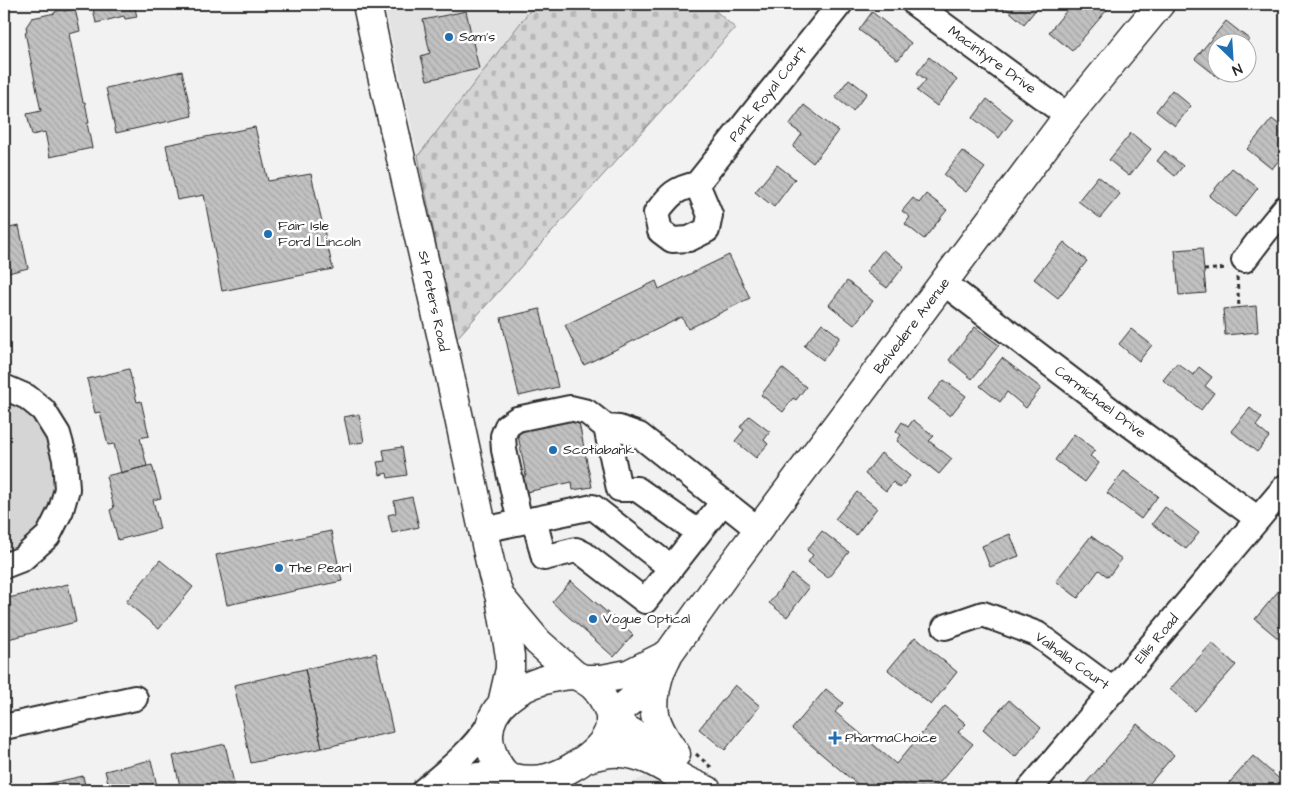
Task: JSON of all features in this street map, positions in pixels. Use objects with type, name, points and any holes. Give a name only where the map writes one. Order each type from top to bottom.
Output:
[{"type":"main road","name":"St Peters Road","points":[[367,4],[493,575],[500,598],[510,656],[510,669],[495,714]]},
{"type":"main road","name":"Belvedere Avenue","points":[[610,718],[634,697],[665,662],[759,530],[1068,116],[1160,4]]},
{"type":"main road","name":"St Peters Road","points":[[500,598],[538,642],[580,677]]},
{"type":"main road","name":"Belvedere Avenue","points":[[580,677],[602,679],[628,674],[665,662]]},
{"type":"main road","points":[[665,662],[654,697],[656,722],[664,738],[676,754],[696,772],[708,790]]},
{"type":"main road","points":[[561,676],[580,677],[599,691],[606,703],[610,718],[609,729],[605,737],[588,758],[562,781],[546,778],[511,780],[498,764],[489,741],[495,714],[522,690],[537,682],[561,676]]},
{"type":"main road","points":[[610,718],[636,735],[676,754]]},
{"type":"main road","points":[[588,758],[618,753],[630,754],[658,764],[686,781],[708,790]]},
{"type":"street","name":"Park Royal Court","points":[[697,184],[840,4]]},
{"type":"street","name":"Macintyre Drive","points":[[915,4],[1068,116]]},
{"type":"street","points":[[1244,260],[1285,208]]},
{"type":"street","name":"Carmichael Drive","points":[[944,282],[1121,418],[1258,519]]},
{"type":"street","points":[[4,387],[27,397],[43,410],[58,434],[65,459],[67,488],[61,510],[48,536],[22,559],[4,566]]},
{"type":"street","points":[[722,502],[645,601],[584,554],[576,550],[544,558],[527,521],[504,450],[503,436],[507,426],[517,420],[570,408],[587,412],[606,427],[619,428],[640,435],[759,530]]},
{"type":"street","points":[[483,530],[593,507],[613,501],[618,496],[619,489],[606,427]]},
{"type":"street","name":"Ellis Road","points":[[1028,790],[1114,691],[1285,487]]},
{"type":"street","points":[[619,489],[637,489],[698,532]]},
{"type":"street","points":[[593,507],[671,568]]},
{"type":"street","name":"Valhalla Court","points":[[945,627],[983,614],[1037,634],[1114,691]]},
{"type":"street","points":[[4,727],[135,698]]},
{"type":"street","points":[[424,790],[458,761],[481,737],[495,714]]},
{"type":"street","points":[[437,790],[468,777],[478,775],[511,780]]},
{"type":"path","points":[[1240,308],[1237,278],[1244,260]]},
{"type":"shaded area","points":[[384,4],[535,4],[418,156]]},
{"type":"shaded area","points":[[650,774],[669,790],[617,790]]},
{"type":"green space","points":[[535,4],[708,4],[735,28],[456,339],[418,156]]},
{"type":"green space","points":[[4,398],[22,404],[37,417],[58,462],[53,507],[41,530],[4,558]]},
{"type":"building","points":[[92,4],[134,4],[137,17],[125,19],[124,16],[96,23]]},
{"type":"building","points":[[1001,4],[1034,4],[1038,7],[1024,24]]},
{"type":"building","points":[[1072,4],[1112,4],[1072,51],[1049,32]]},
{"type":"building","points":[[75,9],[80,31],[69,34],[83,102],[85,102],[92,148],[50,157],[45,132],[32,135],[27,114],[41,111],[25,32],[32,18],[55,13],[56,11]]},
{"type":"building","name":"Sam's","points":[[466,11],[479,69],[427,80],[421,56],[430,53],[423,20]]},
{"type":"building","points":[[872,12],[911,43],[898,60],[859,30]]},
{"type":"building","points":[[1226,21],[1240,32],[1217,32]]},
{"type":"building","points":[[1206,46],[1206,68],[1195,59]]},
{"type":"building","points":[[929,57],[957,80],[937,106],[917,91],[926,80],[917,73]]},
{"type":"building","points":[[182,71],[192,116],[116,133],[106,88]]},
{"type":"building","points":[[849,79],[867,93],[853,111],[835,97]]},
{"type":"building","points":[[1172,90],[1191,106],[1175,126],[1156,111]]},
{"type":"building","points":[[987,99],[1013,119],[999,138],[973,118]]},
{"type":"building","points":[[804,105],[838,131],[813,163],[793,147],[802,134],[789,125]]},
{"type":"building","points":[[1272,119],[1285,129],[1285,152],[1272,169],[1247,149]]},
{"type":"building","name":"Fair Isle Ford Lincoln","points":[[255,127],[268,181],[311,174],[333,269],[222,291],[204,195],[177,200],[166,145]]},
{"type":"building","points":[[1131,133],[1151,149],[1129,176],[1109,160]]},
{"type":"building","points":[[962,151],[985,168],[966,192],[944,175]]},
{"type":"building","points":[[1165,151],[1183,166],[1175,176],[1157,161]]},
{"type":"building","points":[[777,165],[795,179],[774,207],[755,192]]},
{"type":"building","points":[[1232,168],[1258,188],[1235,217],[1209,196]]},
{"type":"building","points":[[1098,176],[1120,194],[1100,218],[1078,201]]},
{"type":"building","points":[[926,194],[947,210],[924,239],[905,224],[910,217],[902,211],[913,198],[919,203]]},
{"type":"building","points":[[19,226],[28,268],[4,274],[4,229]]},
{"type":"building","points":[[1064,242],[1087,261],[1058,298],[1034,279]]},
{"type":"building","points":[[1202,248],[1206,293],[1179,295],[1175,250]]},
{"type":"building","points":[[883,250],[904,266],[887,288],[866,272]]},
{"type":"building","points":[[729,255],[750,298],[688,329],[682,317],[584,365],[565,325],[656,281],[659,289]]},
{"type":"building","points":[[847,281],[873,301],[854,325],[829,305]]},
{"type":"building","points":[[1256,306],[1258,332],[1225,335],[1223,309]]},
{"type":"building","points":[[540,309],[558,387],[519,396],[501,318]]},
{"type":"building","points":[[822,323],[840,337],[823,360],[804,346]]},
{"type":"building","points":[[975,327],[999,345],[972,379],[949,360]]},
{"type":"building","points":[[1131,329],[1152,345],[1139,361],[1119,344]]},
{"type":"building","points":[[1002,358],[1041,388],[1026,408],[1007,392],[1000,402],[980,386]]},
{"type":"building","points":[[1177,363],[1193,375],[1199,367],[1212,377],[1205,386],[1214,393],[1201,410],[1163,380]]},
{"type":"building","points":[[782,368],[806,387],[796,400],[793,398],[783,412],[761,395]]},
{"type":"building","points":[[129,369],[137,402],[141,401],[149,436],[140,438],[147,466],[121,473],[114,444],[108,445],[100,412],[95,413],[87,379]]},
{"type":"building","points":[[944,380],[966,396],[950,416],[928,399]]},
{"type":"building","points":[[1250,408],[1262,418],[1256,426],[1269,437],[1257,452],[1231,431]]},
{"type":"building","name":"Scotiabank","points":[[577,413],[592,487],[573,490],[572,482],[522,493],[519,477],[526,476],[516,425]]},
{"type":"building","points":[[359,414],[364,442],[350,444],[344,417]]},
{"type":"building","points":[[749,416],[770,432],[764,440],[768,444],[756,458],[735,441],[744,430],[740,427]]},
{"type":"building","points":[[913,420],[934,436],[929,441],[952,459],[939,474],[897,441],[901,435],[896,431],[902,422],[908,427]]},
{"type":"building","points":[[1074,434],[1095,450],[1090,456],[1099,463],[1085,482],[1055,460]]},
{"type":"building","points":[[402,447],[407,475],[388,478],[387,473],[380,475],[377,462],[385,461],[383,450]]},
{"type":"building","points":[[881,453],[910,476],[900,488],[893,482],[886,491],[865,474]]},
{"type":"building","points":[[152,465],[161,498],[153,500],[160,529],[118,540],[110,510],[114,508],[106,476]]},
{"type":"building","points":[[1124,471],[1158,496],[1141,519],[1107,493]]},
{"type":"building","points":[[857,492],[877,508],[856,535],[835,519]]},
{"type":"building","points":[[412,497],[419,527],[392,533],[388,515],[396,513],[394,501]]},
{"type":"building","points":[[1165,507],[1199,533],[1186,549],[1152,524]]},
{"type":"building","name":"The Pearl","points":[[331,531],[342,581],[227,605],[216,555]]},
{"type":"building","points":[[822,531],[849,552],[828,578],[808,562],[813,555],[807,550]]},
{"type":"building","points":[[1010,534],[1019,556],[990,567],[982,546]]},
{"type":"building","points":[[1091,536],[1122,559],[1108,577],[1099,570],[1078,598],[1056,581]]},
{"type":"building","points":[[160,560],[193,587],[159,629],[126,602]]},
{"type":"building","points":[[792,574],[809,588],[787,617],[769,603]]},
{"type":"building","name":"Vogue Optical","points":[[571,581],[633,635],[614,657],[552,602]]},
{"type":"building","points":[[1285,583],[1285,644],[1255,619]]},
{"type":"building","points":[[68,584],[76,622],[4,640],[4,599]]},
{"type":"building","points":[[915,637],[957,672],[931,705],[888,670]]},
{"type":"building","points":[[1212,643],[1236,665],[1195,711],[1170,689]]},
{"type":"building","points":[[376,653],[393,732],[322,748],[305,669]]},
{"type":"building","points":[[305,669],[322,748],[251,763],[234,685]]},
{"type":"building","points":[[735,685],[760,706],[725,750],[699,729]]},
{"type":"building","name":"PharmaChoice","points":[[826,689],[843,703],[835,712],[896,764],[945,706],[966,724],[958,732],[973,744],[933,790],[864,790],[792,729]]},
{"type":"building","points":[[1009,700],[1041,728],[1015,757],[983,729]]},
{"type":"building","points":[[1137,724],[1174,755],[1144,790],[1080,790]]},
{"type":"building","points":[[225,744],[235,788],[226,790],[181,790],[173,756]]},
{"type":"building","points":[[1253,756],[1285,784],[1279,790],[1223,790]]},
{"type":"building","points":[[151,760],[158,790],[110,790],[105,771]]},
{"type":"building","points":[[83,776],[86,790],[19,790]]},
{"type":"place","name":"Sam's","points":[[449,37]]},
{"type":"place","name":"Fair Isle Ford Lincoln","points":[[268,234]]},
{"type":"place","name":"Scotiabank","points":[[553,450]]},
{"type":"place","name":"The Pearl","points":[[279,568]]},
{"type":"place","name":"Vogue Optical","points":[[593,619]]},
{"type":"place","name":"PharmaChoice","points":[[835,738]]}]
